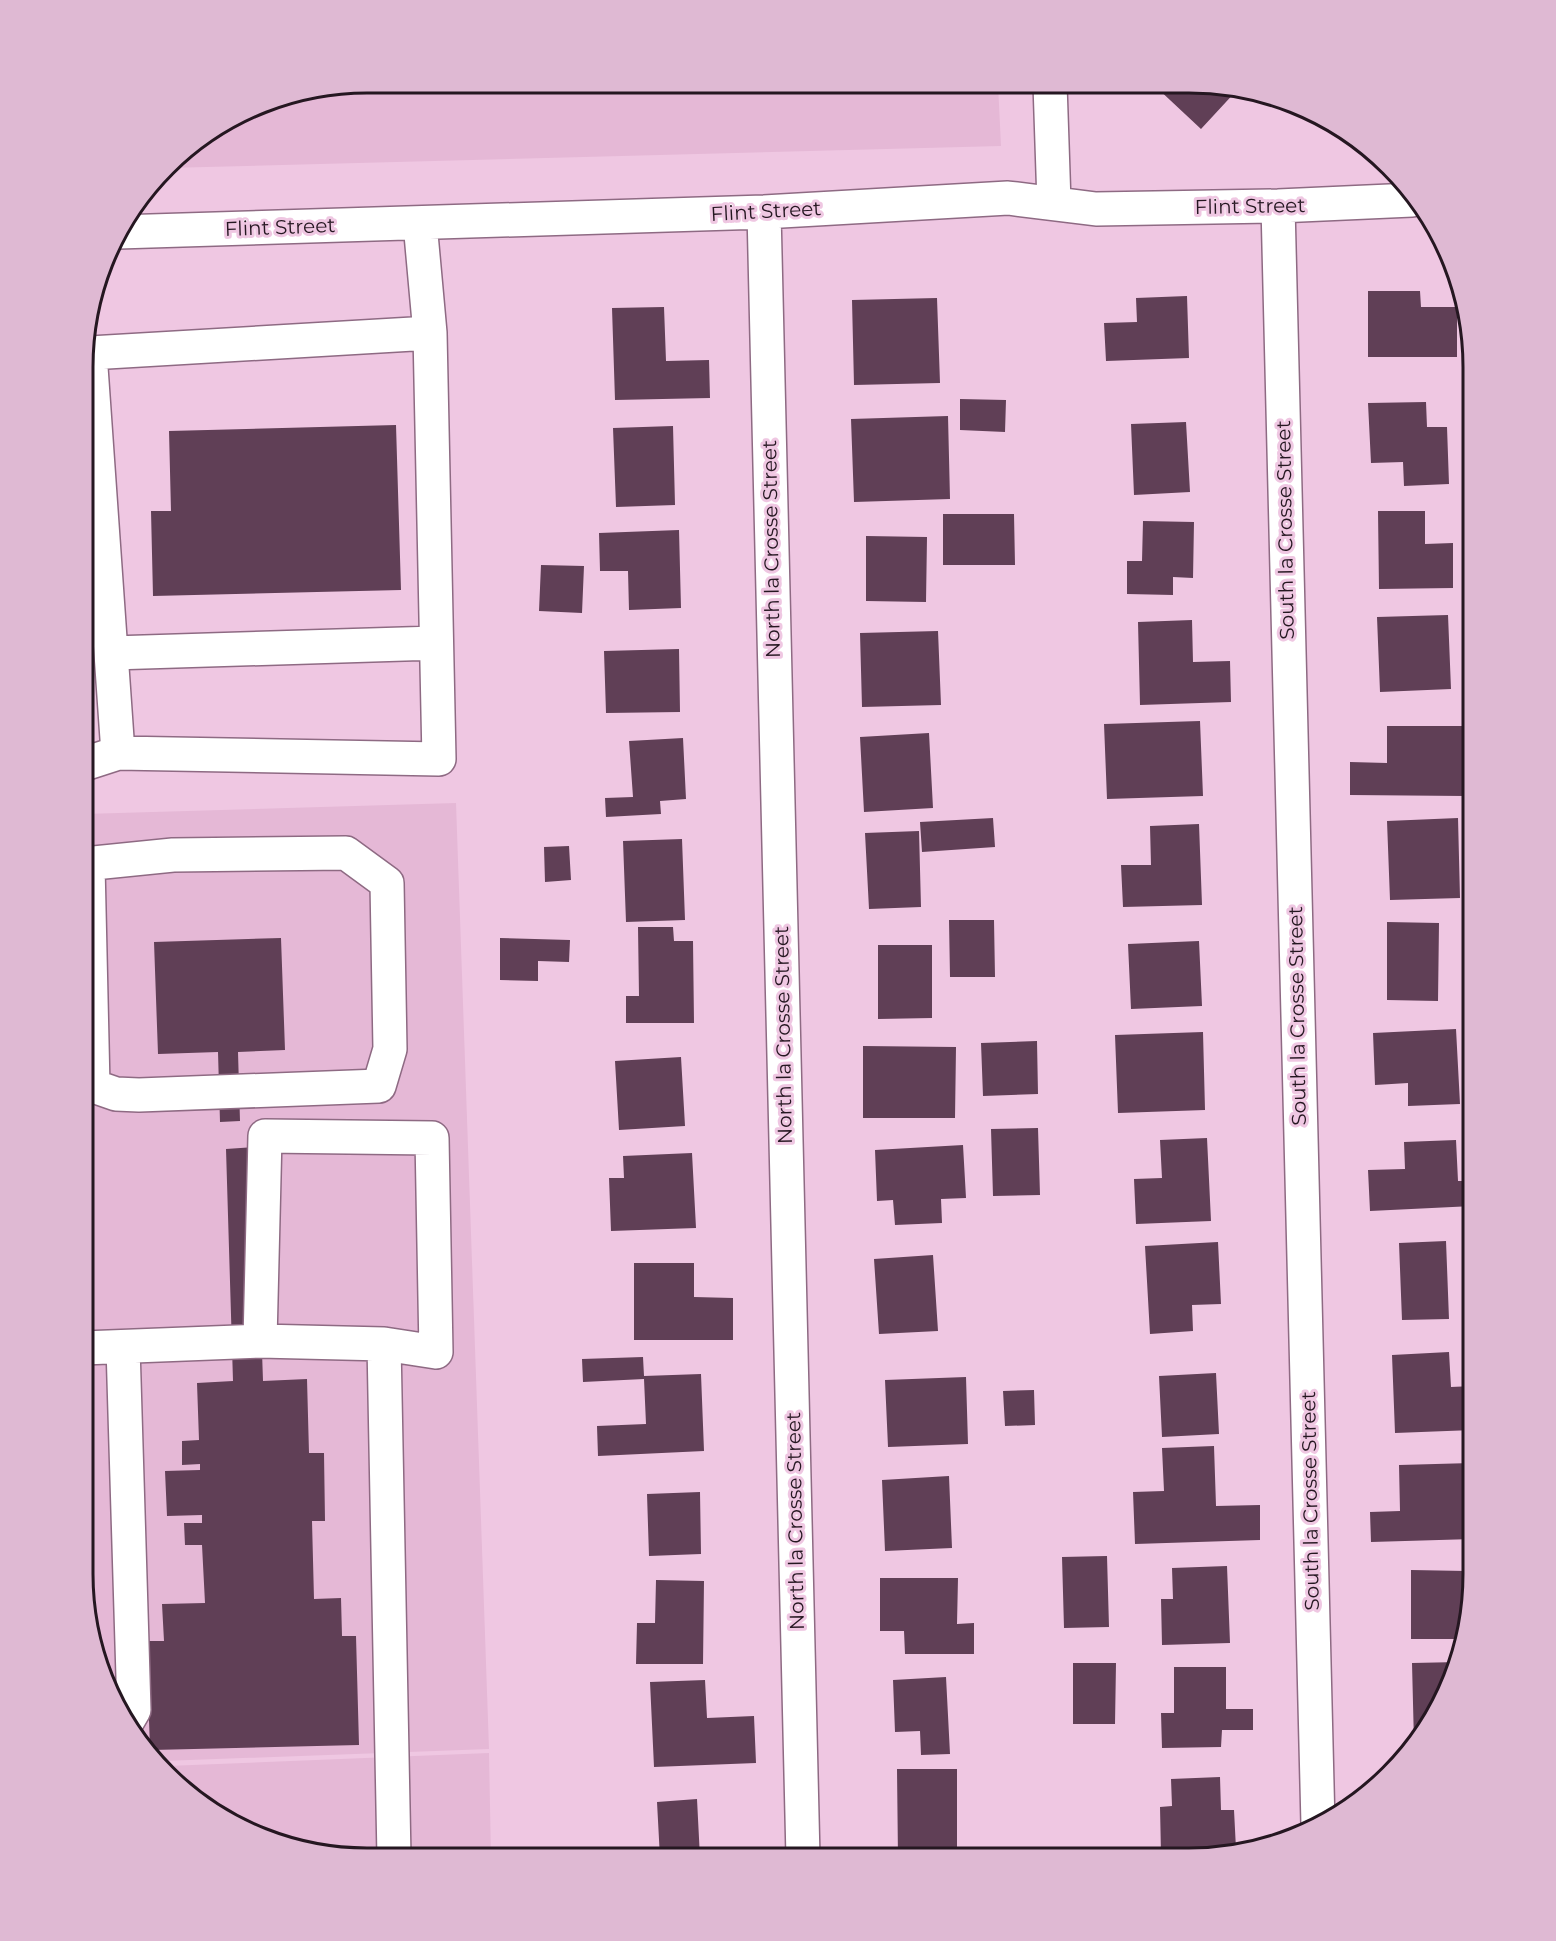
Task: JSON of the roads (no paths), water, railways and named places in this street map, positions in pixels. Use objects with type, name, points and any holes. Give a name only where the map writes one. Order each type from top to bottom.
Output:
[{"type":"street","points":[[1050,93],[1054,203]]},
{"type":"street","name":"Flint Street","points":[[129,232],[764,212],[1008,198],[1096,209],[1278,207],[1406,200]]},
{"type":"street","name":"South la Crosse Street","points":[[1278,207],[1318,1816]]},
{"type":"street","name":"North la Crosse Street","points":[[764,212],[803,1848]]},
{"type":"street","points":[[93,761],[118,753],[439,759],[430,333],[420,223]]},
{"type":"street","points":[[94,353],[430,333]]},
{"type":"street","points":[[93,394],[118,753]]},
{"type":"street","points":[[112,653],[436,643]]},
{"type":"street","points":[[93,863],[173,855],[346,854],[387,883],[390,1049],[379,1086],[139,1095],[116,1094],[93,1087]]},
{"type":"street","points":[[93,1348],[260,1341],[384,1344],[436,1352],[432,1138],[265,1136],[260,1341]]},
{"type":"street","points":[[384,1344],[394,1848]]},
{"type":"street","points":[[123,1347],[134,1710],[132,1714]]}]
